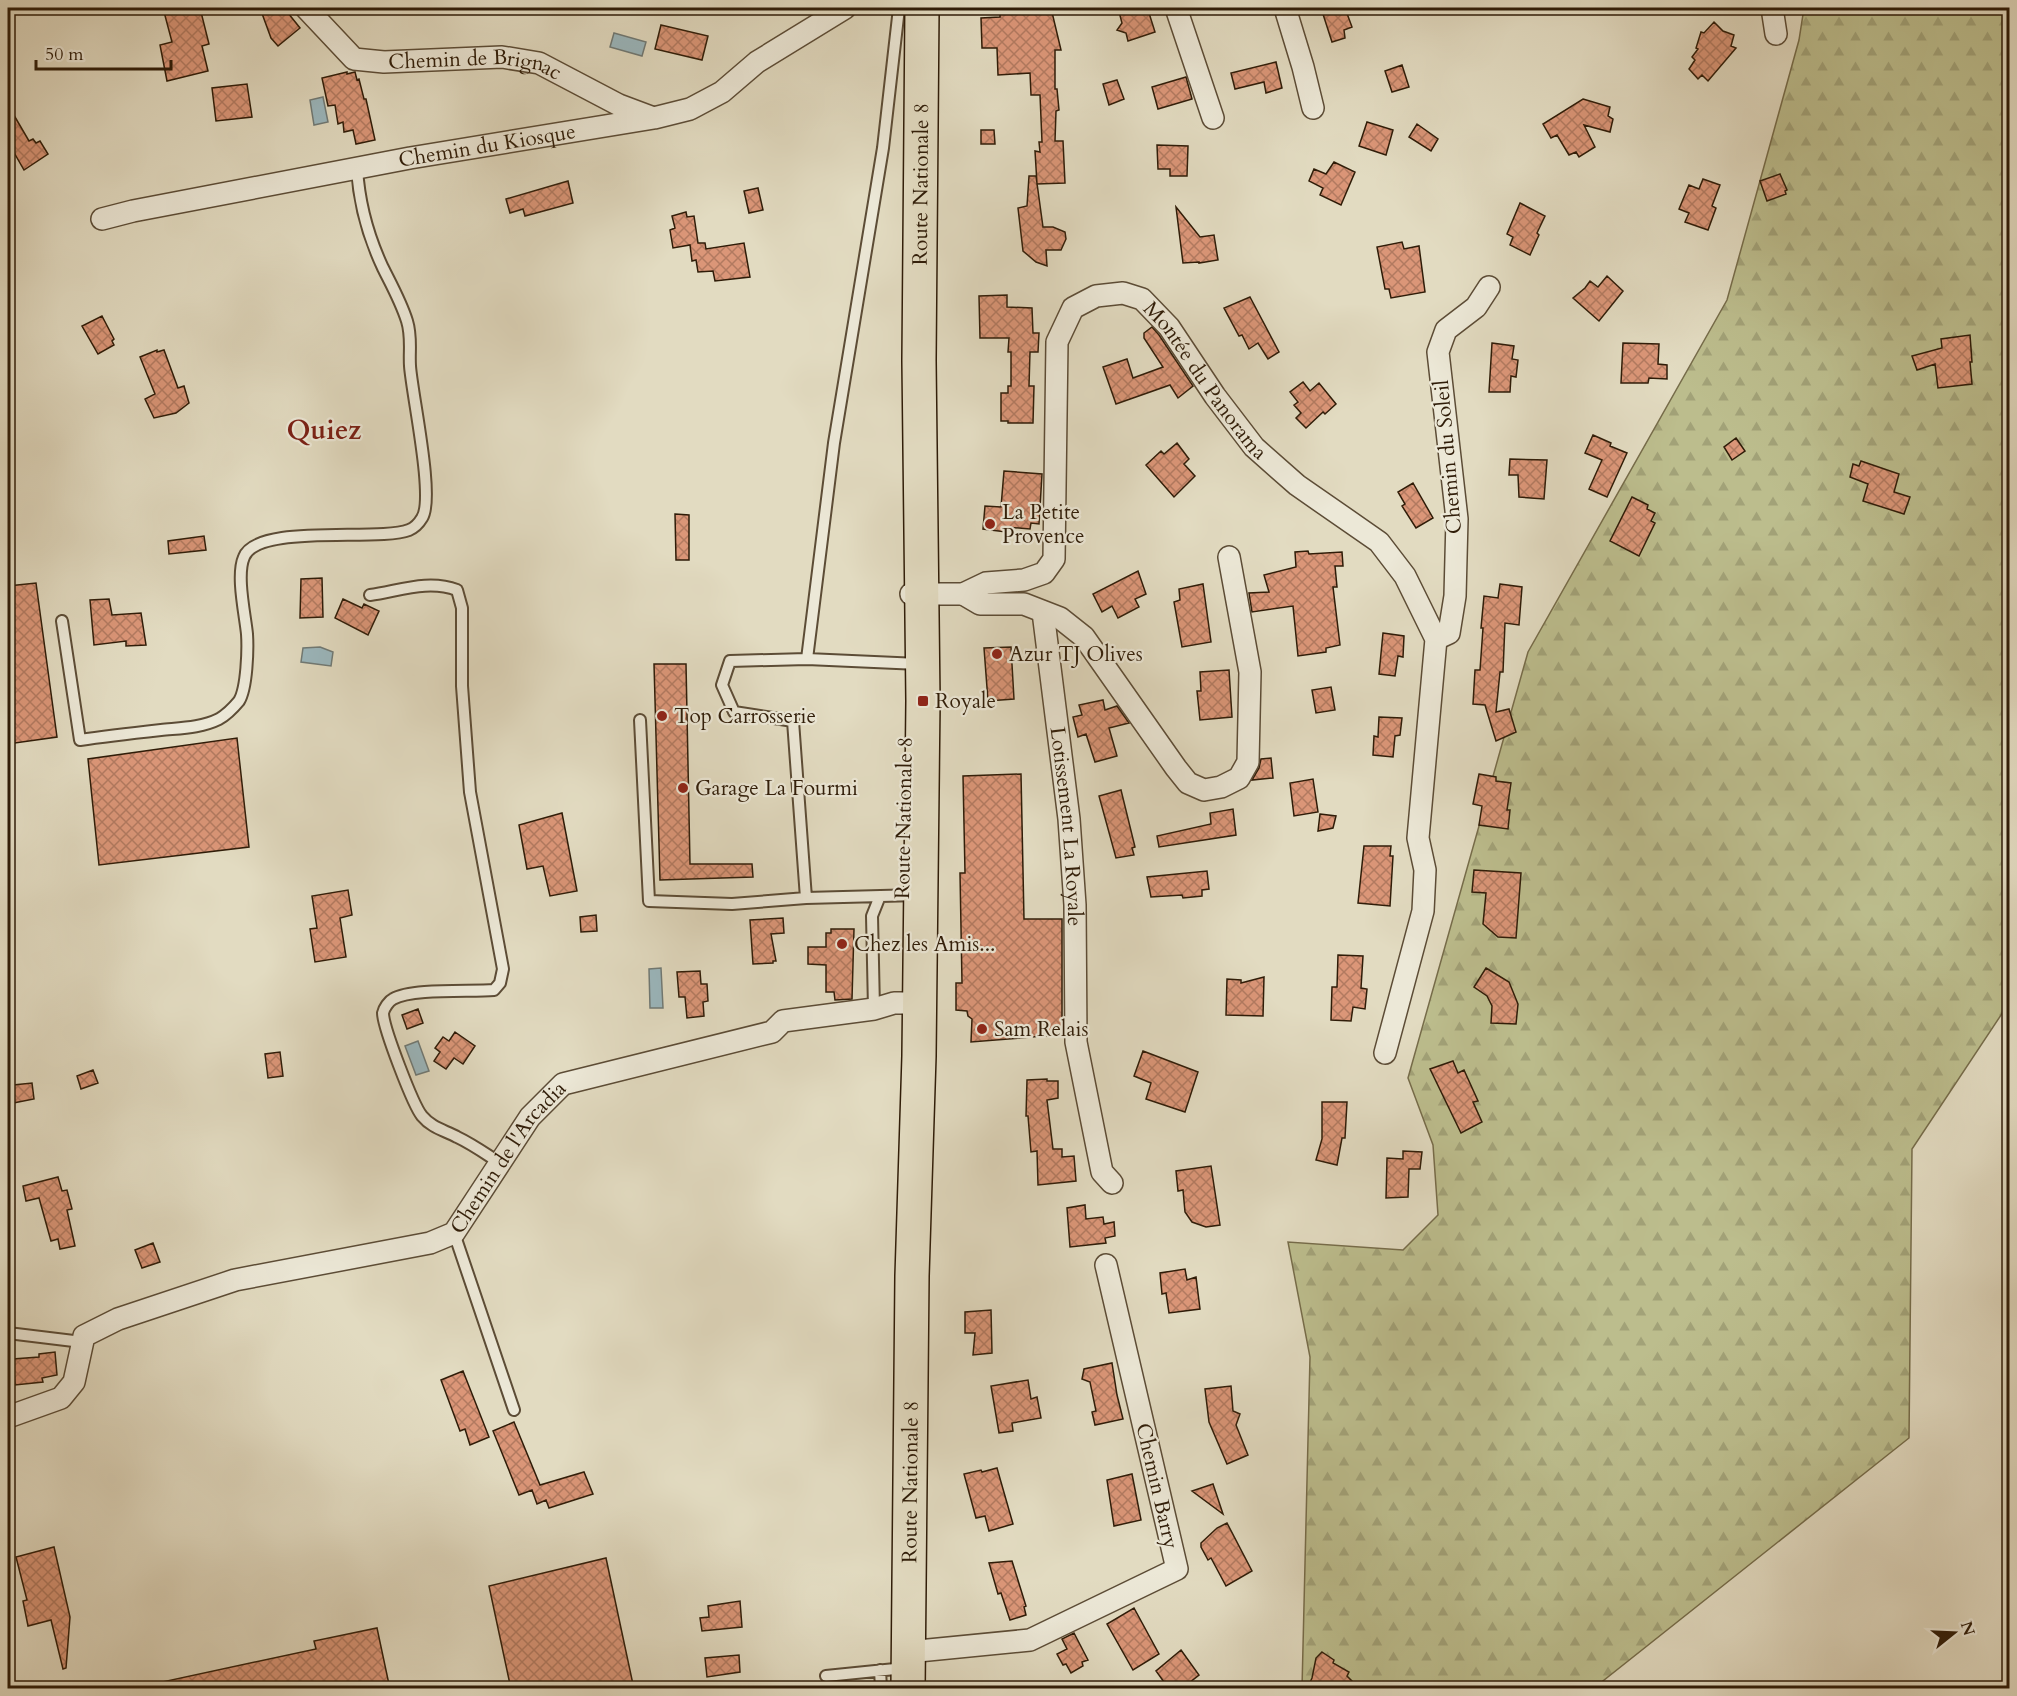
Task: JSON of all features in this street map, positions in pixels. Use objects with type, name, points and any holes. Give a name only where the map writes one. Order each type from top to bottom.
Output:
[{"type":"main road","name":"Route Nationale 8","points":[[901,1670],[912,1276],[898,1005],[901,896],[914,664],[922,8]]},
{"type":"street","name":"Chemin de Brignac","points":[[306,8],[354,59],[384,62],[502,57],[539,63],[619,105],[654,118]]},
{"type":"street","name":"Chemin du Kiosque","points":[[102,219],[357,168],[654,118],[690,109],[722,92],[758,62],[844,8]]},
{"type":"street","points":[[1176,8],[1213,118]]},
{"type":"street","points":[[1285,8],[1313,108]]},
{"type":"street","points":[[1772,8],[1776,34]]},
{"type":"street","name":"Chemin du Soleil","points":[[1436,639],[1449,633],[1455,596],[1457,519],[1438,352],[1446,330],[1476,307],[1489,287]]},
{"type":"street","name":"Montée du Panorama","points":[[914,594],[963,594],[986,583],[1024,580],[1044,573],[1054,560],[1057,342],[1073,308],[1096,296],[1124,293],[1142,299],[1169,327],[1215,396],[1254,447],[1297,485],[1379,542],[1405,576],[1436,639]]},
{"type":"street","points":[[963,594],[980,604],[1024,604],[1060,618],[1084,637],[1176,768],[1188,783],[1204,790],[1221,787],[1239,778],[1248,762],[1250,672],[1229,557]]},
{"type":"street","name":"Lotissement La Royale","points":[[1043,612],[1069,819],[1075,905],[1076,1042],[1102,1172],[1112,1183]]},
{"type":"street","points":[[1385,1053],[1423,911],[1425,870],[1418,838],[1436,639]]},
{"type":"street","name":"Chemin de l'Arcadia","points":[[82,1342],[84,1336],[118,1319],[235,1280],[430,1243],[454,1233],[530,1117],[563,1084],[772,1032],[783,1021],[898,1005]]},
{"type":"street","name":"Chemin Barry","points":[[901,1670],[1030,1640],[1177,1569],[1106,1265]]},
{"type":"street","points":[[8,1417],[61,1398],[74,1382],[82,1342]]},
{"type":"lane","points":[[807,659],[834,443],[883,148],[898,8]]},
{"type":"lane","points":[[62,621],[80,740],[199,726],[219,719],[240,699],[247,662],[242,574],[244,557],[251,548],[264,542],[290,538],[398,533],[414,527],[422,519],[426,511],[426,495],[419,422],[410,364],[412,347],[408,325],[396,290],[383,269],[372,243],[358,188],[357,168]]},
{"type":"lane","points":[[370,595],[415,586],[436,585],[457,590],[462,608],[462,686],[470,792],[503,969],[500,983],[494,990],[408,994],[393,999],[386,1005],[383,1012],[400,1066],[421,1115],[437,1129],[455,1136],[500,1163]]},
{"type":"lane","points":[[806,898],[793,722],[734,712],[722,685],[730,661],[807,659],[914,664]]},
{"type":"lane","points":[[640,720],[649,901],[732,904],[806,898],[901,896]]},
{"type":"lane","points":[[454,1233],[514,1410]]},
{"type":"lane","points":[[8,1333],[82,1342]]},
{"type":"lane","points":[[826,1676],[901,1670]]},
{"type":"lane","points":[[881,1689],[901,1670]]},
{"type":"green space","points":[[1804,8],[2009,8],[2009,1003],[1912,1149],[1909,1438],[1594,1688],[1302,1688],[1310,1357],[1288,1242],[1403,1250],[1438,1215],[1433,1145],[1408,1078],[1528,652],[1727,300],[1799,40]]},
{"type":"water","points":[[614,33],[646,42],[642,56],[610,47]]},
{"type":"water","points":[[323,97],[328,122],[314,125],[310,100]]},
{"type":"water","points":[[320,647],[333,652],[331,666],[301,662],[303,648]]},
{"type":"water","points":[[661,968],[663,1008],[650,1008],[649,969]]},
{"type":"water","points":[[418,1041],[429,1071],[416,1075],[405,1046]]},
{"type":"building","points":[[163,8],[200,8],[209,44],[202,46],[208,71],[167,81],[160,45],[172,42]]},
{"type":"building","points":[[260,8],[284,8],[300,28],[278,46],[271,38]]},
{"type":"building","points":[[1007,8],[1051,8],[1061,50],[1055,50],[1055,89],[1057,89],[1059,110],[1056,111],[1055,141],[1063,141],[1065,183],[1037,184],[1035,151],[1040,152],[1039,142],[1042,142],[1040,95],[1031,95],[1030,73],[998,75],[997,48],[982,48],[981,18],[1000,17],[1000,13],[1007,12]]},
{"type":"building","points":[[1118,8],[1145,8],[1155,32],[1128,41],[1126,33],[1117,30],[1122,23]]},
{"type":"building","points":[[1321,8],[1345,8],[1352,27],[1344,30],[1345,38],[1332,42]]},
{"type":"building","points":[[1714,22],[1723,31],[1734,35],[1731,46],[1736,48],[1708,81],[1702,75],[1698,79],[1689,69],[1695,60],[1692,57],[1698,49],[1696,48],[1701,32],[1704,33]]},
{"type":"building","points":[[661,25],[708,36],[702,60],[655,49]]},
{"type":"building","points":[[1276,62],[1282,88],[1266,93],[1264,82],[1235,89],[1231,73]]},
{"type":"building","points":[[1402,65],[1409,87],[1392,92],[1385,71]]},
{"type":"building","points":[[347,72],[347,74],[355,72],[357,80],[359,79],[375,140],[356,144],[353,130],[344,132],[343,122],[338,124],[335,105],[328,106],[322,78]]},
{"type":"building","points":[[1186,77],[1192,99],[1158,109],[1152,87]]},
{"type":"building","points":[[1117,80],[1124,99],[1109,105],[1103,84]]},
{"type":"building","points":[[247,84],[252,117],[216,121],[212,88]]},
{"type":"building","points":[[1583,99],[1610,107],[1608,116],[1613,119],[1610,132],[1584,125],[1595,147],[1579,157],[1576,152],[1569,155],[1557,135],[1551,138],[1543,124]]},
{"type":"building","points":[[8,105],[29,141],[33,139],[36,143],[40,141],[48,154],[24,170],[8,142]]},
{"type":"building","points":[[1367,122],[1393,130],[1386,155],[1359,146]]},
{"type":"building","points":[[1417,124],[1438,139],[1431,151],[1409,137]]},
{"type":"building","points":[[981,130],[994,130],[995,144],[981,144]]},
{"type":"building","points":[[1157,145],[1188,146],[1187,176],[1170,176],[1170,169],[1158,169]]},
{"type":"building","points":[[1334,162],[1355,172],[1341,205],[1320,195],[1323,188],[1309,181],[1314,169],[1326,174]]},
{"type":"building","points":[[1780,174],[1787,190],[1786,194],[1767,201],[1760,181]]},
{"type":"building","points":[[1029,176],[1036,176],[1043,227],[1053,227],[1065,232],[1066,239],[1061,250],[1046,250],[1047,266],[1036,262],[1023,251],[1018,208],[1027,206]]},
{"type":"building","points":[[1703,179],[1720,185],[1712,206],[1716,208],[1708,230],[1685,222],[1689,213],[1679,209],[1689,185],[1699,189]]},
{"type":"building","points":[[568,181],[573,203],[525,216],[523,209],[510,213],[506,199]]},
{"type":"building","points":[[758,188],[763,210],[749,213],[744,191]]},
{"type":"building","points":[[1520,203],[1545,216],[1530,255],[1510,245],[1513,237],[1507,234]]},
{"type":"building","points":[[1176,207],[1200,237],[1214,235],[1218,260],[1183,263]]},
{"type":"building","points":[[686,212],[687,217],[694,216],[698,243],[705,243],[706,249],[744,243],[750,277],[715,281],[713,271],[698,272],[696,260],[692,261],[690,245],[673,248],[670,230],[675,228],[672,216]]},
{"type":"building","points":[[1402,242],[1404,249],[1419,246],[1425,292],[1391,298],[1389,289],[1385,289],[1377,247]]},
{"type":"building","points":[[1607,276],[1623,291],[1599,321],[1573,298],[1590,281],[1598,287]]},
{"type":"building","points":[[1007,295],[1007,307],[1032,308],[1033,333],[1039,333],[1038,352],[1030,352],[1029,386],[1034,386],[1033,423],[1001,421],[1001,393],[1008,393],[1008,386],[1011,386],[1009,338],[980,338],[979,296]]},
{"type":"building","points":[[1250,297],[1279,352],[1268,359],[1258,343],[1249,349],[1224,308]]},
{"type":"building","points":[[102,316],[114,339],[112,341],[114,345],[98,354],[82,326]]},
{"type":"building","points":[[1152,327],[1193,386],[1178,398],[1170,385],[1116,404],[1103,367],[1127,359],[1133,378],[1163,367],[1144,338],[1144,333]]},
{"type":"building","points":[[1970,335],[1972,384],[1938,388],[1935,364],[1917,370],[1912,356],[1942,348],[1941,339]]},
{"type":"building","points":[[1492,343],[1514,346],[1512,359],[1518,360],[1516,377],[1511,376],[1510,392],[1489,392]]},
{"type":"building","points":[[1623,343],[1659,344],[1658,364],[1667,365],[1667,379],[1649,378],[1648,383],[1621,383]]},
{"type":"building","points":[[157,350],[157,352],[164,350],[178,388],[184,386],[189,403],[176,413],[154,418],[145,399],[155,394],[140,357]]},
{"type":"building","points":[[1303,382],[1310,391],[1319,383],[1336,404],[1325,414],[1323,412],[1306,428],[1296,418],[1301,413],[1294,405],[1298,402],[1290,392]]},
{"type":"building","points":[[1593,435],[1627,453],[1607,497],[1589,489],[1602,460],[1585,453]]},
{"type":"building","points":[[1736,438],[1745,451],[1732,460],[1724,447]]},
{"type":"building","points":[[1177,443],[1189,459],[1184,464],[1195,476],[1174,497],[1146,465],[1161,451],[1164,454]]},
{"type":"building","points":[[1510,459],[1547,460],[1544,499],[1519,497],[1518,475],[1509,475]]},
{"type":"building","points":[[1861,461],[1899,474],[1894,492],[1910,497],[1904,514],[1863,501],[1868,484],[1850,477],[1853,464],[1859,466]]},
{"type":"building","points":[[1004,471],[1042,474],[1039,524],[1031,523],[1030,529],[1006,527],[1006,532],[983,529],[985,506],[1001,507]]},
{"type":"building","points":[[1413,483],[1433,518],[1416,528],[1402,506],[1405,504],[1398,492]]},
{"type":"building","points":[[1632,497],[1648,505],[1647,509],[1655,513],[1651,521],[1655,523],[1639,556],[1610,541]]},
{"type":"building","points":[[675,514],[689,515],[689,560],[676,560]]},
{"type":"building","points":[[204,536],[206,550],[169,554],[168,541]]},
{"type":"building","points":[[1308,551],[1309,554],[1342,552],[1343,566],[1335,566],[1337,587],[1333,587],[1340,645],[1326,648],[1326,652],[1298,656],[1293,606],[1252,612],[1249,593],[1269,592],[1264,575],[1296,567],[1295,552]]},
{"type":"building","points":[[1138,571],[1146,594],[1135,599],[1139,607],[1118,618],[1112,606],[1102,612],[1093,594]]},
{"type":"building","points":[[322,578],[323,617],[300,618],[301,579]]},
{"type":"building","points":[[36,583],[57,737],[8,744],[8,586]]},
{"type":"building","points":[[1203,584],[1211,642],[1182,647],[1174,602],[1180,600],[1179,589]]},
{"type":"building","points":[[1500,584],[1522,587],[1519,625],[1505,623],[1503,672],[1500,672],[1496,712],[1509,709],[1516,732],[1496,741],[1485,705],[1473,704],[1475,670],[1480,670],[1484,596],[1498,598]]},
{"type":"building","points":[[109,599],[112,615],[141,613],[146,645],[126,646],[126,641],[94,645],[90,600]]},
{"type":"building","points":[[343,599],[362,608],[364,604],[379,611],[368,635],[335,618]]},
{"type":"building","points":[[1383,633],[1404,636],[1403,657],[1398,656],[1395,676],[1379,674]]},
{"type":"building","points":[[1011,647],[1014,699],[988,701],[984,648]]},
{"type":"building","points":[[654,664],[686,664],[690,864],[752,864],[753,877],[660,880]]},
{"type":"building","points":[[1229,670],[1232,717],[1200,720],[1197,691],[1201,691],[1200,672]]},
{"type":"building","points":[[1331,687],[1335,710],[1316,713],[1312,690]]},
{"type":"building","points":[[1103,700],[1105,710],[1117,706],[1129,723],[1109,728],[1117,756],[1095,762],[1086,734],[1078,737],[1073,717],[1082,715],[1079,705]]},
{"type":"building","points":[[1379,717],[1402,718],[1400,735],[1395,736],[1393,757],[1373,755],[1374,736],[1378,737]]},
{"type":"building","points":[[237,738],[249,847],[99,865],[88,759]]},
{"type":"building","points":[[1271,758],[1273,778],[1252,780],[1261,759]]},
{"type":"building","points":[[1021,774],[1024,919],[1062,919],[1062,1031],[1056,1035],[971,1042],[972,1019],[968,1016],[967,1011],[956,1010],[956,983],[962,983],[960,873],[965,873],[963,776]]},
{"type":"building","points":[[1479,774],[1496,777],[1496,781],[1511,783],[1507,810],[1510,810],[1508,829],[1479,825],[1482,806],[1473,804]]},
{"type":"building","points":[[1313,779],[1318,812],[1294,816],[1290,783]]},
{"type":"building","points":[[1121,790],[1135,847],[1132,848],[1134,855],[1116,858],[1099,796]]},
{"type":"building","points":[[1233,809],[1236,835],[1159,847],[1157,836],[1211,824],[1210,813]]},
{"type":"building","points":[[562,813],[577,891],[550,896],[543,866],[527,869],[519,825]]},
{"type":"building","points":[[1320,814],[1336,816],[1333,828],[1318,831]]},
{"type":"building","points":[[1364,846],[1391,846],[1390,856],[1393,856],[1390,906],[1358,903]]},
{"type":"building","points":[[1474,870],[1521,873],[1516,938],[1498,937],[1483,924],[1486,893],[1472,892]]},
{"type":"building","points":[[1207,871],[1209,889],[1202,890],[1202,896],[1151,897],[1147,877]]},
{"type":"building","points":[[348,890],[352,915],[340,918],[346,957],[315,962],[310,929],[317,928],[312,896]]},
{"type":"building","points":[[596,915],[597,931],[581,932],[580,917]]},
{"type":"building","points":[[783,918],[784,933],[771,934],[776,961],[753,964],[750,920]]},
{"type":"building","points":[[831,929],[854,929],[852,999],[835,1000],[834,992],[826,992],[826,965],[808,964],[808,947],[826,947],[826,933],[831,933]]},
{"type":"building","points":[[1338,955],[1363,956],[1361,988],[1367,989],[1365,1009],[1353,1007],[1351,1021],[1331,1020],[1332,987],[1337,987]]},
{"type":"building","points":[[1486,968],[1509,982],[1518,1004],[1516,1024],[1491,1023],[1492,1006],[1487,996],[1474,987]]},
{"type":"building","points":[[700,971],[701,984],[707,984],[708,1001],[703,1002],[704,1016],[687,1018],[685,997],[679,997],[677,972]]},
{"type":"building","points":[[1264,977],[1263,1016],[1226,1015],[1227,979],[1241,980],[1241,983]]},
{"type":"building","points":[[418,1009],[423,1023],[407,1029],[402,1015]]},
{"type":"building","points":[[455,1032],[475,1046],[463,1064],[454,1058],[446,1069],[434,1061],[440,1052],[435,1048],[443,1037],[449,1041]]},
{"type":"building","points":[[1143,1051],[1198,1072],[1185,1112],[1146,1099],[1151,1083],[1134,1076]]},
{"type":"building","points":[[280,1052],[283,1076],[268,1078],[265,1054]]},
{"type":"building","points":[[1453,1061],[1458,1073],[1464,1070],[1478,1101],[1473,1102],[1482,1122],[1461,1133],[1430,1069]]},
{"type":"building","points":[[93,1070],[98,1083],[81,1089],[77,1076]]},
{"type":"building","points":[[1047,1079],[1047,1081],[1058,1081],[1058,1098],[1047,1100],[1053,1149],[1062,1149],[1062,1157],[1074,1156],[1076,1181],[1038,1185],[1037,1151],[1031,1152],[1028,1116],[1026,1116],[1027,1080]]},
{"type":"building","points":[[32,1083],[34,1099],[8,1104],[8,1088],[13,1085]]},
{"type":"building","points":[[1322,1102],[1347,1102],[1345,1138],[1342,1138],[1337,1165],[1316,1160],[1322,1139]]},
{"type":"building","points":[[1403,1151],[1422,1152],[1420,1169],[1409,1169],[1408,1197],[1386,1198],[1387,1158],[1403,1159]]},
{"type":"building","points":[[1211,1166],[1220,1225],[1206,1227],[1192,1222],[1185,1212],[1183,1190],[1178,1191],[1176,1171]]},
{"type":"building","points":[[58,1177],[62,1191],[67,1190],[72,1209],[67,1210],[75,1246],[60,1249],[58,1239],[51,1241],[39,1198],[26,1201],[23,1186]]},
{"type":"building","points":[[1085,1205],[1086,1219],[1103,1217],[1104,1224],[1114,1222],[1115,1236],[1105,1238],[1106,1243],[1070,1247],[1067,1208]]},
{"type":"building","points":[[153,1243],[160,1262],[142,1268],[135,1250]]},
{"type":"building","points":[[1185,1269],[1187,1280],[1196,1277],[1200,1309],[1169,1313],[1166,1293],[1162,1294],[1160,1273]]},
{"type":"building","points":[[991,1310],[992,1353],[973,1355],[975,1333],[965,1333],[965,1312]]},
{"type":"building","points":[[55,1352],[57,1375],[42,1378],[43,1382],[15,1385],[13,1359],[39,1357],[39,1354]]},
{"type":"building","points":[[1112,1363],[1123,1419],[1095,1425],[1092,1412],[1096,1411],[1090,1382],[1082,1379],[1084,1369]]},
{"type":"building","points":[[463,1371],[489,1437],[470,1445],[465,1429],[460,1431],[441,1380]]},
{"type":"building","points":[[1028,1380],[1031,1399],[1037,1397],[1041,1418],[1012,1423],[1013,1431],[999,1433],[991,1386]]},
{"type":"building","points":[[1231,1386],[1233,1411],[1240,1414],[1236,1425],[1248,1455],[1227,1464],[1209,1422],[1205,1389]]},
{"type":"building","points":[[514,1422],[540,1485],[584,1472],[593,1494],[549,1508],[546,1500],[537,1504],[532,1490],[519,1495],[493,1431]]},
{"type":"building","points":[[997,1468],[1013,1524],[989,1531],[985,1516],[976,1518],[964,1474]]},
{"type":"building","points":[[1132,1474],[1141,1520],[1114,1526],[1107,1480]]},
{"type":"building","points":[[1213,1484],[1223,1514],[1192,1491]]},
{"type":"building","points":[[1227,1523],[1252,1571],[1226,1586],[1211,1558],[1208,1560],[1201,1543],[1217,1528]]},
{"type":"building","points":[[54,1547],[70,1617],[66,1668],[63,1669],[51,1620],[28,1626],[23,1601],[27,1600],[16,1557]]},
{"type":"building","points":[[606,1558],[634,1689],[511,1689],[489,1586]]},
{"type":"building","points":[[1012,1561],[1026,1606],[1024,1607],[1026,1615],[1010,1620],[1001,1593],[998,1594],[989,1563]]},
{"type":"building","points":[[740,1601],[742,1627],[702,1631],[700,1618],[709,1617],[708,1606]]},
{"type":"building","points":[[1134,1608],[1159,1654],[1133,1670],[1107,1624]]},
{"type":"building","points":[[377,1628],[390,1689],[162,1689],[162,1682],[316,1649],[314,1641]]},
{"type":"building","points":[[1074,1633],[1088,1660],[1082,1662],[1083,1666],[1071,1673],[1057,1654],[1067,1649],[1062,1639]]},
{"type":"building","points":[[1181,1650],[1199,1675],[1189,1683],[1193,1689],[1169,1689],[1156,1671]]},
{"type":"building","points":[[1322,1652],[1334,1660],[1333,1663],[1349,1672],[1347,1676],[1360,1689],[1307,1689],[1316,1658]]},
{"type":"building","points":[[739,1655],[740,1672],[707,1677],[705,1658]]},
{"type":"place","name":"La Petite Provence","points":[[990,524]]},
{"type":"place","name":"Azur TJ Olives","points":[[997,654]]},
{"type":"place","name":"Royale","points":[[923,701]]},
{"type":"place","name":"Top Carrosserie","points":[[662,716]]},
{"type":"place","name":"Garage La Fourmi","points":[[683,788]]},
{"type":"place","name":"Chez les Amis...","points":[[842,944]]},
{"type":"place","name":"Sam Relais","points":[[982,1029]]},
{"type":"district","name":"Quiez","points":[[324,430]]}]
